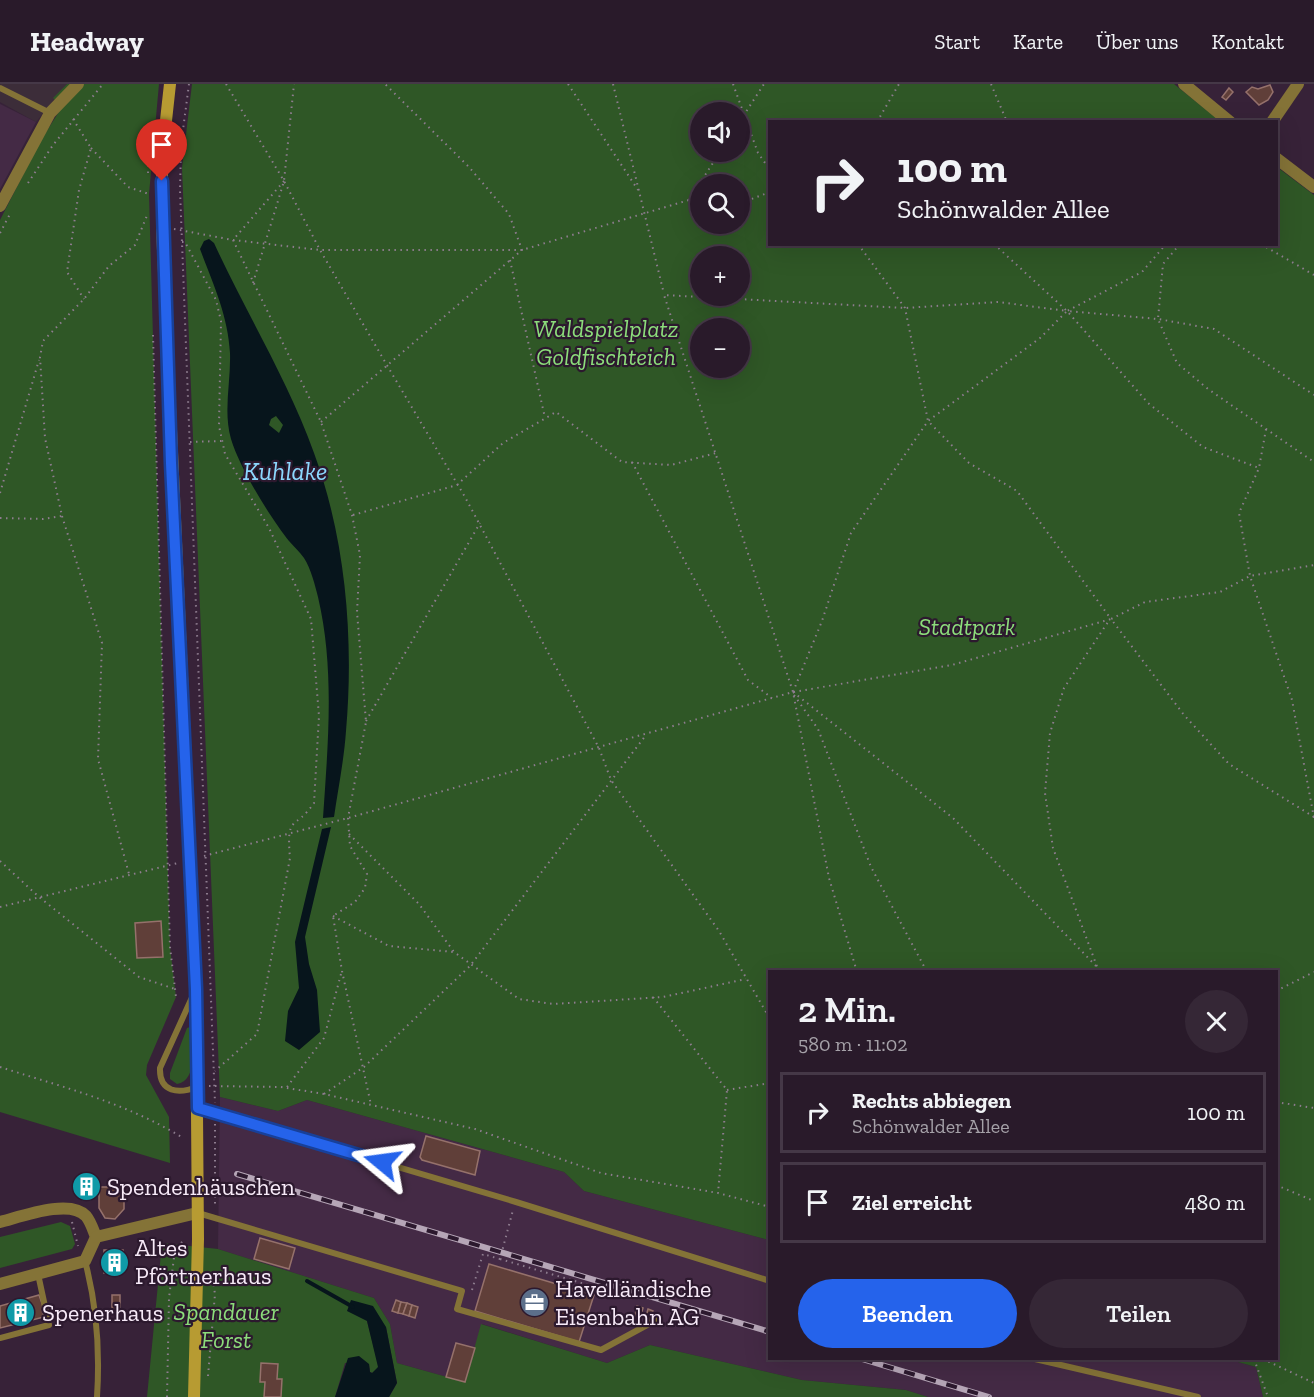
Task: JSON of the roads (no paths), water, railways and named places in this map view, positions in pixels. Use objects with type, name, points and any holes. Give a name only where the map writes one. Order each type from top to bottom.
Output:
[{"type":"main road","points":[[170,84],[162,157],[162,228],[196,989],[198,1108],[194,1397]]},
{"type":"street","points":[[5,210],[50,113],[78,84]]},
{"type":"street","points":[[1184,84],[1228,120]]},
{"type":"street","points":[[1273,120],[1298,84]]},
{"type":"street","points":[[1278,160],[1314,187]]},
{"type":"street","points":[[0,1222],[51,1210],[72,1209],[85,1215],[96,1237]]},
{"type":"street","points":[[96,1237],[197,1213]]},
{"type":"street","points":[[0,1284],[85,1261],[96,1237]]},
{"type":"lane","points":[[0,87],[50,113]]},
{"type":"lane","points":[[196,989],[164,1060],[160,1077],[168,1090],[175,1092],[198,1087]]},
{"type":"lane","points":[[198,1108],[516,1202],[768,1280]]},
{"type":"lane","points":[[197,1213],[462,1291],[457,1309],[601,1350],[660,1318]]},
{"type":"lane","points":[[85,1261],[94,1293],[97,1324],[97,1397]]},
{"type":"lane","points":[[0,1338],[49,1325],[38,1274]]},
{"type":"lane","points":[[1039,1360],[1198,1397]]},
{"type":"water","name":"Kuhlake","points":[[209,239],[214,243],[292,399],[314,453],[334,520],[345,590],[349,661],[345,742],[334,817],[323,818],[329,707],[327,652],[318,597],[306,562],[281,531],[265,506],[248,478],[231,439],[228,418],[229,339],[219,300],[200,249],[204,241]],"holes":[[[276,416],[283,425],[279,433],[269,425],[271,419]]]},
{"type":"water","points":[[331,827],[305,937],[309,964],[317,990],[320,1032],[299,1050],[285,1041],[288,1011],[299,988],[295,942],[322,829]]},
{"type":"water","points":[[351,1300],[373,1306],[386,1327],[397,1383],[389,1397],[335,1397],[348,1358],[359,1356],[369,1364],[372,1373],[378,1367],[367,1321],[347,1311]]},
{"type":"waterway","name":"Kuhlake","points":[[307,1281],[353,1307]]},
{"type":"railway","points":[[237,1174],[768,1331]]},
{"type":"railway","points":[[865,1360],[989,1397]]},
{"type":"place","name":"Spendenhäuschen","points":[[86,1187]]},
{"type":"place","name":"Altes Pförtnerhaus","points":[[114,1262]]},
{"type":"place","name":"Havelländische Eisenbahn AG","points":[[534,1303]]},
{"type":"place","name":"Spenerhaus","points":[[21,1313]]},
{"type":"park label","name":"Waldspielplatz Goldfischteich","points":[[606,343]]},
{"type":"park label","name":"Stadtpark","points":[[967,627]]},
{"type":"park label","name":"Spandauer Forst","points":[[226,1326]]}]
